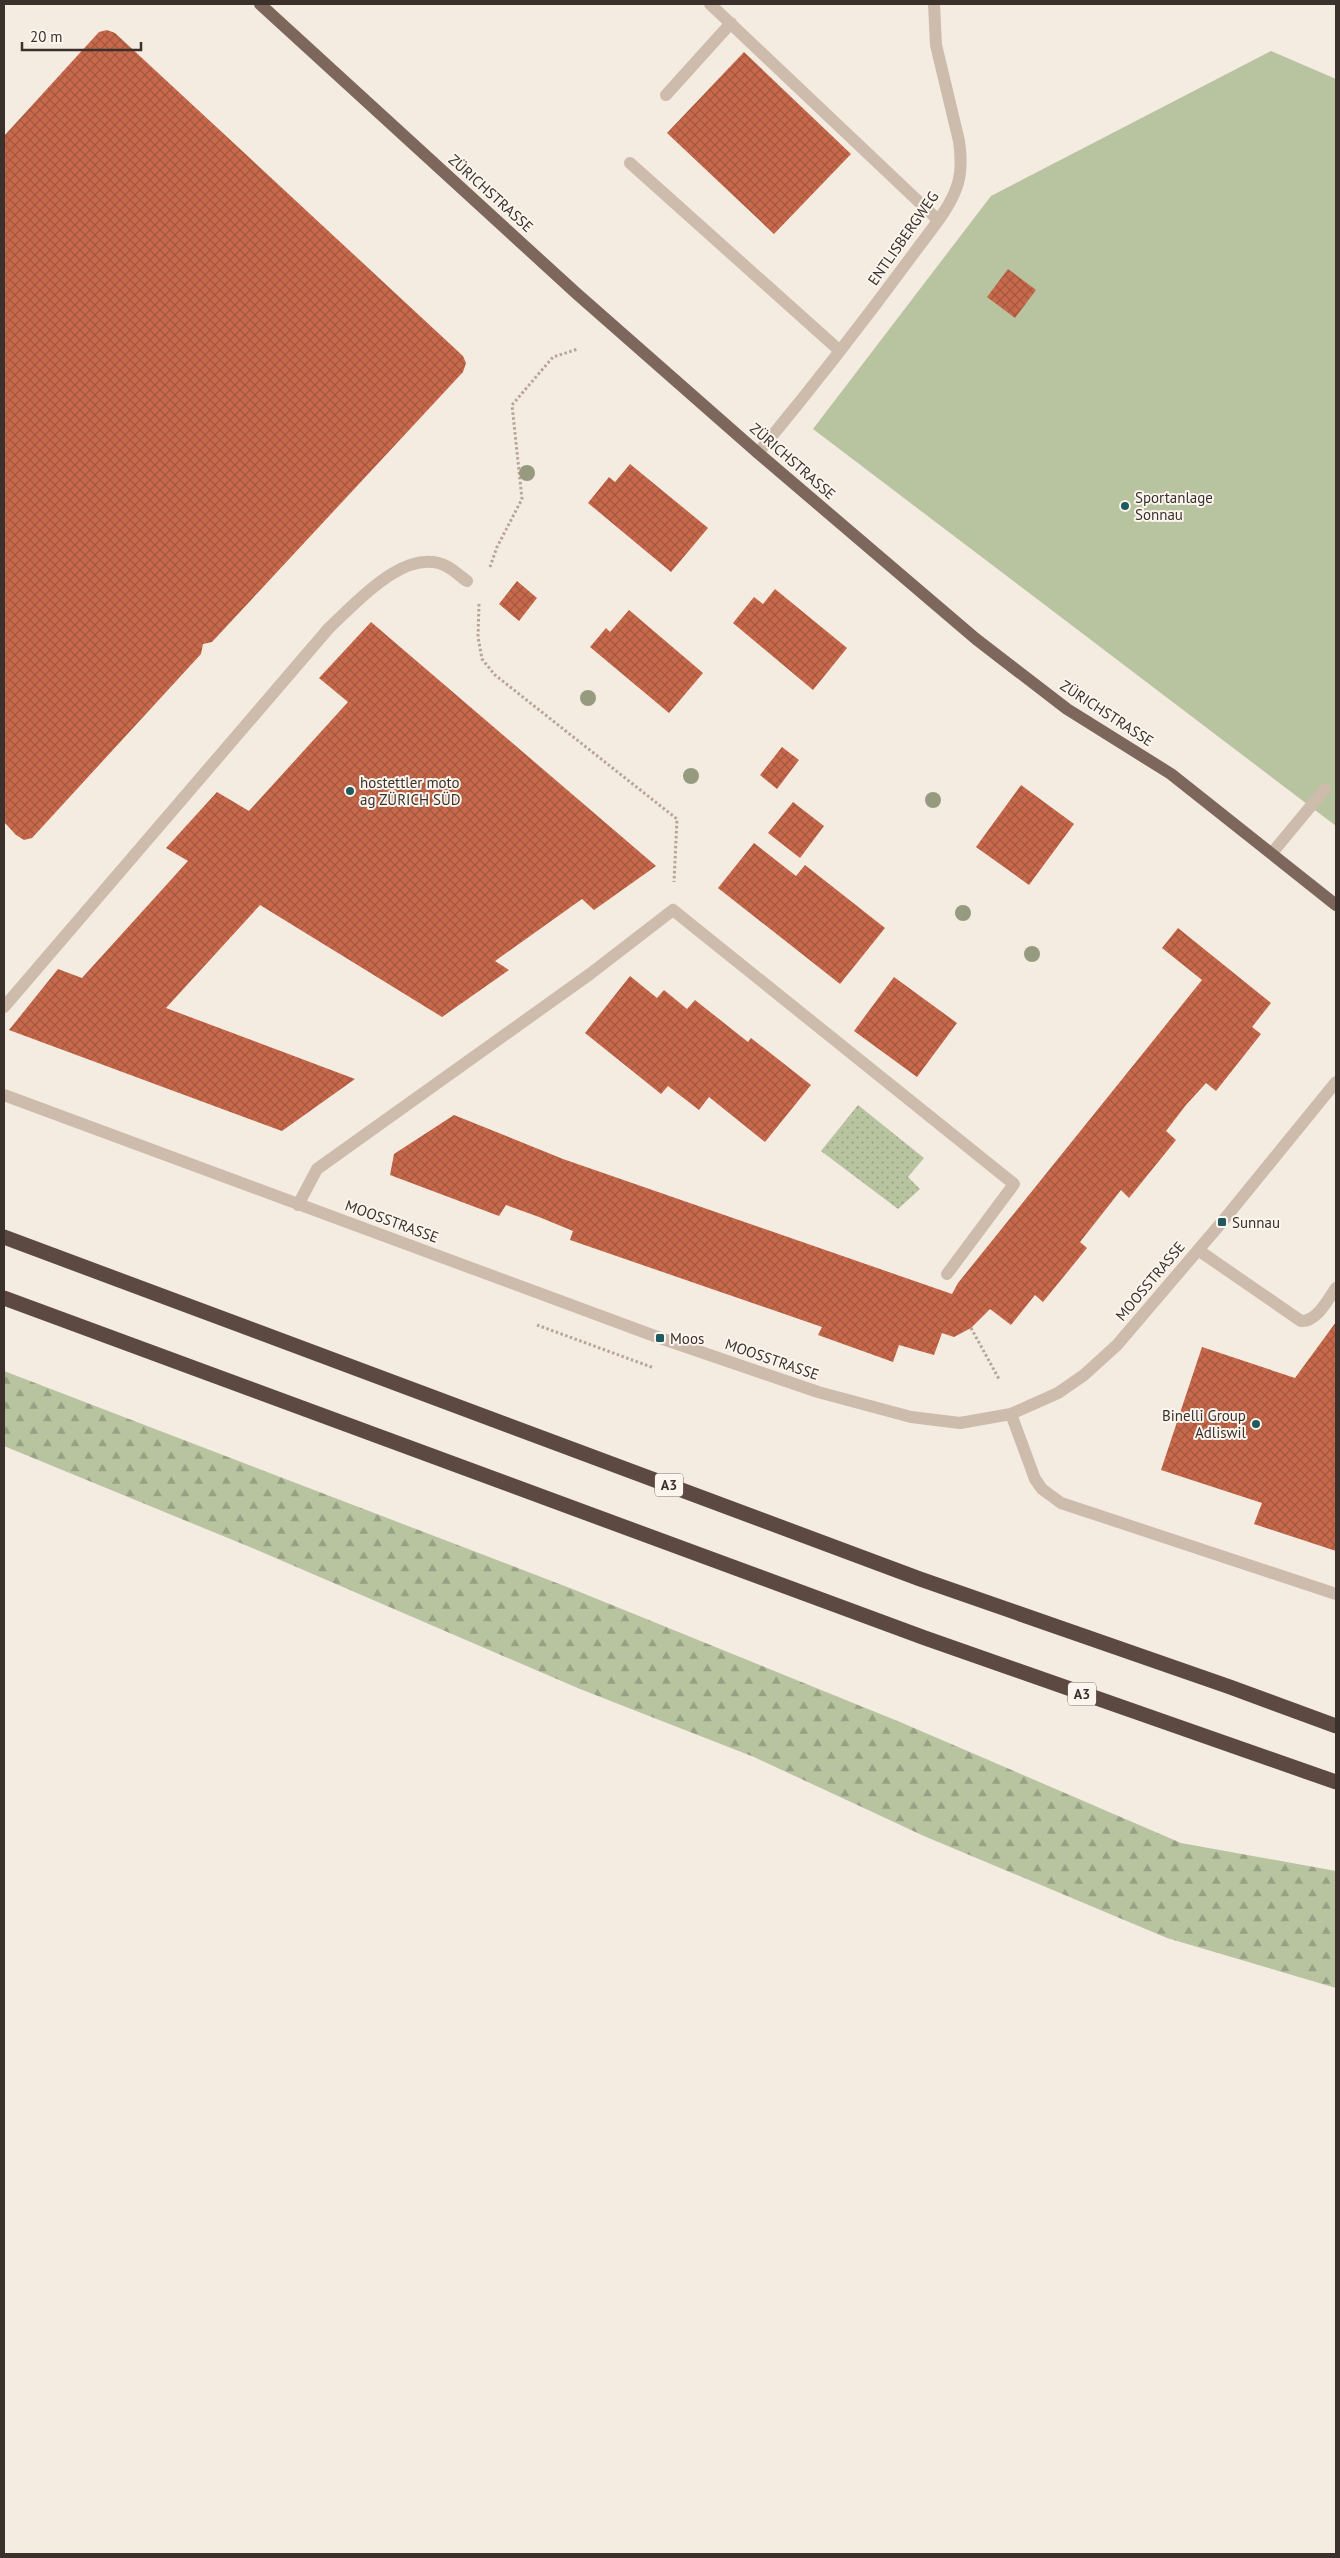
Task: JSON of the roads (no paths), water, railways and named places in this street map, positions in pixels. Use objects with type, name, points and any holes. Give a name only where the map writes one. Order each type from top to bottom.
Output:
[{"type":"highway","name":"A3","points":[[4,1238],[911,1575],[1336,1726]]},
{"type":"highway","name":"A3","points":[[4,1298],[926,1638],[1336,1782]]},
{"type":"main road","name":"ZÜRICHSTRASSE","points":[[260,4],[569,286],[758,453],[976,639],[1072,713],[1171,774],[1336,905]]},
{"type":"street","points":[[710,4],[937,220]]},
{"type":"street","name":"ENTLISBERGWEG","points":[[758,453],[840,351],[937,220],[958,183],[961,156],[936,45],[934,4]]},
{"type":"street","points":[[666,95],[731,24]]},
{"type":"street","points":[[630,163],[840,351]]},
{"type":"street","points":[[4,1007],[330,628],[360,599],[388,575],[420,562],[447,566],[466,582]]},
{"type":"street","points":[[1272,853],[1325,789]]},
{"type":"street","points":[[298,1205],[317,1169],[590,974],[673,910],[1014,1184],[947,1274]]},
{"type":"street","name":"MOOSSTRASSE","points":[[4,1095],[660,1338],[818,1392],[936,1422],[960,1423],[1011,1414],[1058,1393],[1084,1375],[1117,1345],[1336,1082]]},
{"type":"street","points":[[1198,1250],[1301,1321],[1306,1321],[1316,1315],[1336,1288]]},
{"type":"street","points":[[1011,1414],[1035,1479],[1042,1488],[1061,1503],[1336,1594]]},
{"type":"place","name":"Sportanlage Sonnau","points":[[1125,506]]},
{"type":"place","name":"hostettler moto ag ZÜRICH SÜD","points":[[350,791]]},
{"type":"place","name":"Sunnau","points":[[1222,1222]]},
{"type":"place","name":"Moos","points":[[660,1338]]},
{"type":"place","name":"Binelli Group Adliswil","points":[[1256,1424]]}]
